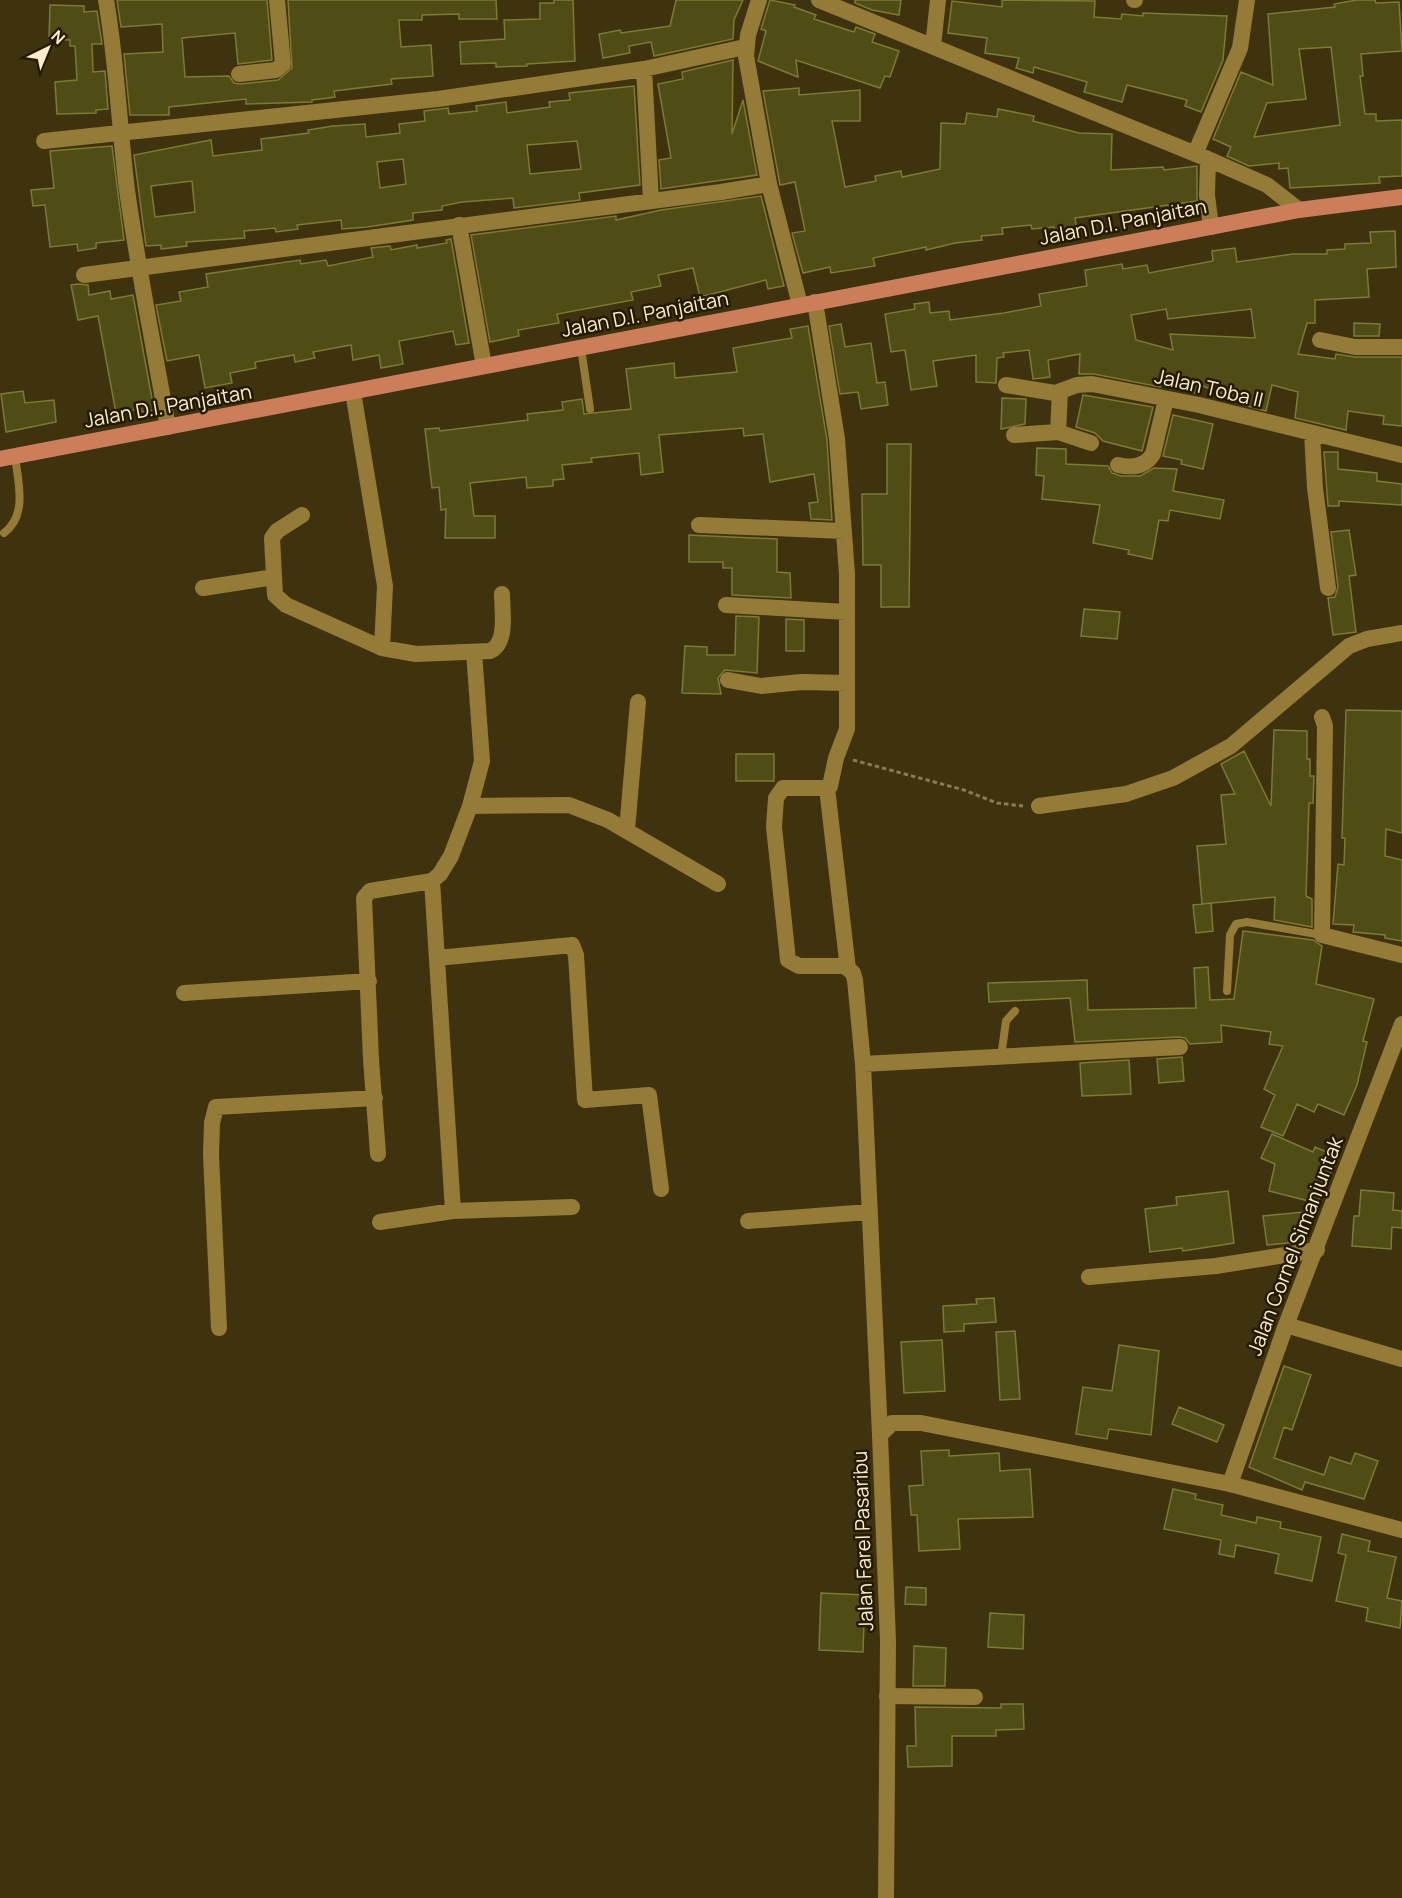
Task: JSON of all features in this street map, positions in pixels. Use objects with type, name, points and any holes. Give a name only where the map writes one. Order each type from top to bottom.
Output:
[{"type":"main road","name":"Jalan D.I. Panjaitan","points":[[8,457],[1299,210],[1402,197]]},
{"type":"street","points":[[106,0],[116,64],[120,134],[138,268],[168,427]]},
{"type":"street","points":[[239,74],[276,70],[283,64],[277,0]]},
{"type":"street","points":[[759,0],[746,47],[770,184],[808,304],[837,439],[844,531],[847,729],[837,755],[832,781],[827,788],[849,969]]},
{"type":"street","points":[[819,0],[1267,185],[1299,210]]},
{"type":"street","points":[[933,46],[938,0]]},
{"type":"street","points":[[1211,227],[1201,157],[1240,48],[1247,0]]},
{"type":"street","points":[[44,141],[382,106],[644,69],[746,47]]},
{"type":"street","points":[[644,69],[651,201]]},
{"type":"street","points":[[84,275],[770,184]]},
{"type":"street","points":[[459,225],[484,366]]},
{"type":"street","points":[[1320,340],[1354,347],[1402,347]]},
{"type":"street","name":"Jalan Toba II","points":[[1006,385],[1060,392],[1077,385],[1092,384],[1166,399],[1402,455]]},
{"type":"street","points":[[353,392],[385,586],[382,648]]},
{"type":"street","points":[[1058,432],[1060,392]]},
{"type":"street","points":[[1118,465],[1140,465],[1149,461],[1153,454],[1166,399]]},
{"type":"street","points":[[1014,435],[1058,432],[1091,443]]},
{"type":"street","points":[[1312,433],[1315,488],[1328,588]]},
{"type":"street","points":[[302,515],[277,531],[272,538],[275,595],[280,602],[382,648],[416,654],[490,651],[499,644],[502,594]]},
{"type":"street","points":[[699,525],[844,531]]},
{"type":"street","points":[[203,588],[274,577]]},
{"type":"street","points":[[726,605],[846,612]]},
{"type":"street","points":[[1039,806],[1126,794],[1173,778],[1231,746],[1349,646],[1367,639],[1402,633]]},
{"type":"street","points":[[378,1154],[370,1059],[369,981],[363,904],[370,891],[432,880],[440,874],[451,856],[470,806],[482,761],[483,743],[475,690],[474,652]]},
{"type":"street","points":[[728,680],[761,686],[802,682],[847,683]]},
{"type":"street","points":[[627,830],[638,702]]},
{"type":"street","points":[[1322,717],[1325,726],[1322,935],[1402,955]]},
{"type":"street","points":[[827,788],[786,787],[779,792],[774,809],[787,957],[790,962],[799,966],[840,965],[849,969],[853,974],[856,988],[863,1064],[880,1435]]},
{"type":"street","points":[[470,806],[569,805],[627,830],[718,884]]},
{"type":"street","points":[[432,880],[453,1210]]},
{"type":"street","points":[[437,958],[572,945],[576,955],[585,1100],[649,1095],[661,1189]]},
{"type":"street","points":[[184,993],[369,981]]},
{"type":"street","name":"Jalan Cornel Simanjuntak","points":[[1230,1484],[1286,1325],[1317,1250],[1402,1024]]},
{"type":"street","points":[[863,1064],[1180,1047]]},
{"type":"street","points":[[219,1328],[211,1155],[212,1123],[216,1107],[375,1098]]},
{"type":"street","points":[[380,1222],[453,1210],[572,1207]]},
{"type":"street","points":[[748,1221],[869,1212]]},
{"type":"street","points":[[1089,1277],[1216,1266],[1317,1250]]},
{"type":"street","points":[[1286,1325],[1402,1359]]},
{"type":"street","name":"Jalan Farel Pasaribu","points":[[886,1898],[887,1696],[880,1435],[892,1423],[921,1423],[1230,1484],[1402,1530]]},
{"type":"street","points":[[887,1696],[975,1698]]},
{"type":"lane","points":[[581,348],[590,409]]},
{"type":"lane","points":[[4,533],[13,526],[21,500],[8,457]]},
{"type":"lane","points":[[1227,991],[1230,935],[1236,924],[1246,922],[1322,935]]},
{"type":"lane","points":[[1001,1057],[1006,1022],[1015,1011]]},
{"type":"path","points":[[837,755],[964,790],[997,803],[1039,806]]},
{"type":"building","points":[[117,0],[267,0],[272,60],[238,64],[235,33],[182,38],[185,77],[229,76],[234,83],[240,84],[278,80],[292,68],[288,0],[496,0],[497,19],[459,19],[459,14],[422,15],[422,20],[399,20],[401,47],[431,45],[433,76],[391,79],[392,84],[334,91],[335,97],[312,100],[312,102],[246,104],[246,99],[169,107],[169,115],[130,115],[124,54],[163,52],[162,24],[121,27]]},
{"type":"building","points":[[554,0],[573,0],[575,61],[496,67],[496,63],[461,64],[460,42],[505,39],[504,20],[540,19],[540,3],[554,3]]},
{"type":"building","points":[[676,0],[743,0],[734,20],[733,39],[654,56],[651,42],[629,46],[630,53],[603,58],[599,34],[670,26]]},
{"type":"building","points":[[770,0],[795,5],[794,7],[816,15],[814,19],[854,32],[856,27],[875,34],[872,42],[899,51],[890,77],[885,76],[880,88],[796,60],[798,77],[758,61],[766,31],[761,29]]},
{"type":"building","points":[[855,0],[901,0],[899,15],[872,10],[855,3]]},
{"type":"building","points":[[1002,0],[1095,1],[1094,17],[1121,19],[1122,14],[1143,16],[1143,13],[1227,16],[1223,60],[1201,112],[1185,106],[1187,100],[1127,85],[1122,102],[1084,92],[1087,82],[1034,67],[1033,73],[1016,68],[1019,58],[985,53],[987,38],[948,33],[952,1],[1002,7]]},
{"type":"building","points":[[1357,0],[1375,0],[1376,3],[1399,2],[1402,51],[1361,54],[1363,76],[1360,76],[1365,114],[1376,114],[1376,121],[1402,120],[1402,176],[1379,177],[1380,183],[1290,188],[1288,168],[1279,169],[1279,163],[1249,166],[1227,156],[1231,147],[1213,139],[1241,72],[1273,85],[1268,14],[1335,7],[1334,4]],"holes":[[[1331,47],[1340,125],[1254,137],[1267,103],[1306,99],[1299,49]]]},
{"type":"building","points":[[50,5],[84,6],[84,12],[97,11],[102,44],[92,44],[93,72],[105,71],[108,109],[96,110],[96,113],[57,114],[55,82],[77,80],[75,46],[70,46],[70,40],[49,39]]},
{"type":"building","points":[[733,60],[732,134],[743,100],[757,175],[661,189],[659,160],[671,158],[658,84],[683,79],[682,72]]},
{"type":"building","points":[[634,86],[640,185],[579,193],[580,200],[514,208],[513,198],[462,202],[442,206],[442,210],[413,213],[413,220],[367,227],[342,229],[341,220],[297,225],[298,229],[276,232],[275,228],[244,231],[245,238],[186,242],[187,246],[161,249],[161,245],[146,246],[134,155],[211,140],[213,156],[262,150],[261,139],[309,133],[308,130],[333,126],[365,124],[366,137],[400,133],[399,124],[425,121],[424,111],[448,108],[449,114],[477,111],[476,106],[506,102],[507,113],[550,107],[549,102],[570,100],[569,93]],"holes":[[[577,141],[581,169],[530,174],[527,145]],[[403,159],[406,184],[380,188],[377,162]],[[192,181],[195,212],[155,217],[151,186]]]},
{"type":"building","points":[[799,88],[799,95],[860,90],[860,121],[832,121],[845,187],[876,181],[875,176],[901,171],[902,177],[940,169],[941,123],[965,124],[967,113],[997,117],[998,109],[1034,116],[1033,121],[1079,133],[1112,134],[1111,170],[1163,167],[1164,170],[1197,166],[1197,201],[1075,218],[1077,231],[1055,234],[1054,227],[1032,229],[1031,225],[1002,228],[1003,234],[981,236],[982,240],[926,250],[926,247],[873,258],[875,266],[831,273],[830,267],[803,273],[792,233],[805,231],[795,182],[780,185],[763,91]]},
{"type":"building","points":[[112,146],[124,240],[96,243],[96,248],[78,251],[77,244],[50,247],[45,205],[33,206],[31,190],[54,188],[50,151]]},
{"type":"building","points":[[761,196],[784,286],[768,289],[766,280],[700,297],[693,268],[658,275],[661,286],[631,292],[633,300],[557,314],[559,323],[518,330],[519,336],[490,342],[471,235],[616,216],[616,220],[661,210]]},
{"type":"building","points":[[1395,231],[1396,267],[1367,269],[1369,297],[1315,300],[1315,323],[1307,323],[1298,354],[1335,359],[1336,354],[1355,357],[1402,357],[1402,426],[1383,424],[1384,416],[1348,411],[1346,430],[1295,418],[1298,392],[1272,385],[1266,411],[1244,405],[1245,403],[1198,384],[1195,393],[1161,383],[1160,387],[1094,374],[1079,374],[1080,354],[1048,360],[1050,377],[1033,379],[1029,350],[1003,353],[1004,357],[997,358],[996,383],[976,382],[976,355],[933,361],[937,386],[911,390],[905,350],[891,352],[885,314],[915,309],[914,304],[929,302],[930,313],[949,311],[950,320],[1004,313],[1041,306],[1039,294],[1087,286],[1085,270],[1122,264],[1123,269],[1147,265],[1149,273],[1213,261],[1212,251],[1235,248],[1237,262],[1293,254],[1327,254],[1327,250],[1345,249],[1345,244],[1371,243],[1370,232]],"holes":[[[1166,309],[1168,319],[1251,309],[1255,338],[1170,334],[1173,350],[1136,340],[1131,315]]]},
{"type":"building","points":[[451,239],[469,343],[456,345],[453,331],[399,341],[403,364],[381,368],[379,355],[353,360],[351,345],[313,352],[315,358],[295,362],[294,355],[255,362],[256,368],[230,373],[232,383],[205,388],[199,355],[167,361],[156,305],[181,301],[179,292],[208,287],[206,274],[300,260],[301,264],[326,260],[328,266],[373,257],[371,248],[390,246],[391,250],[417,245],[417,248],[447,243],[446,240]]},
{"type":"building","points":[[71,285],[88,285],[89,295],[110,291],[111,299],[133,295],[154,410],[141,412],[141,409],[116,413],[98,316],[78,320]]},
{"type":"building","points":[[1354,323],[1380,324],[1379,336],[1354,336]]},
{"type":"building","points":[[841,324],[845,347],[871,343],[877,383],[885,382],[888,405],[861,409],[858,392],[840,394],[829,326]]},
{"type":"building","points":[[808,326],[827,440],[832,520],[811,519],[809,503],[818,502],[814,474],[770,482],[763,434],[744,436],[743,428],[659,435],[663,472],[641,475],[639,453],[591,458],[592,462],[562,465],[564,479],[553,480],[553,486],[527,488],[526,477],[470,483],[474,516],[495,516],[495,538],[445,538],[446,509],[441,510],[439,487],[432,488],[425,429],[439,428],[440,431],[528,420],[527,414],[563,410],[562,402],[582,399],[584,414],[631,409],[626,369],[674,363],[675,378],[737,372],[733,348],[792,338],[790,329]]},
{"type":"building","points":[[23,391],[25,403],[54,400],[56,422],[6,432],[1,394]]},
{"type":"building","points":[[1083,395],[1153,407],[1142,451],[1103,441],[1095,433],[1076,427]]},
{"type":"building","points":[[1002,398],[1026,399],[1025,424],[1001,429]]},
{"type":"building","points":[[1173,415],[1213,424],[1203,469],[1181,464],[1182,460],[1163,456]]},
{"type":"building","points":[[887,444],[911,444],[909,607],[881,607],[881,565],[863,565],[862,494],[887,494]]},
{"type":"building","points":[[1037,448],[1066,449],[1066,464],[1108,466],[1112,473],[1121,476],[1140,476],[1154,468],[1177,469],[1173,491],[1224,500],[1220,519],[1170,510],[1168,521],[1159,520],[1152,559],[1128,554],[1129,550],[1093,543],[1100,505],[1042,499],[1044,476],[1036,475]]},
{"type":"building","points":[[1324,452],[1338,452],[1338,469],[1377,473],[1377,481],[1402,484],[1402,505],[1339,501],[1339,506],[1328,506]]},
{"type":"building","points":[[1349,530],[1356,575],[1349,576],[1356,632],[1333,635],[1328,598],[1335,597],[1338,587],[1331,532]]},
{"type":"building","points":[[689,535],[777,539],[777,572],[790,573],[791,598],[732,595],[732,568],[723,568],[723,562],[689,562]]},
{"type":"building","points":[[1084,609],[1120,612],[1117,639],[1081,636]]},
{"type":"building","points":[[736,616],[759,617],[757,673],[725,670],[718,678],[721,694],[682,693],[685,646],[707,647],[707,655],[735,655]]},
{"type":"building","points":[[786,619],[804,620],[804,651],[786,651]]},
{"type":"building","points":[[1346,710],[1402,711],[1402,833],[1386,829],[1385,856],[1402,860],[1402,941],[1385,938],[1385,935],[1353,932],[1354,925],[1333,924],[1338,864],[1344,865],[1345,838],[1342,838]]},
{"type":"building","points":[[1274,730],[1307,731],[1307,759],[1310,759],[1310,776],[1314,776],[1313,803],[1309,803],[1306,896],[1312,899],[1312,927],[1274,920],[1275,897],[1202,904],[1197,846],[1226,844],[1221,795],[1235,794],[1221,764],[1244,751],[1271,806]]},
{"type":"building","points":[[736,754],[774,754],[774,781],[736,781]]},
{"type":"building","points":[[1211,903],[1213,931],[1196,933],[1193,905]]},
{"type":"building","points":[[1243,931],[1313,940],[1322,946],[1316,984],[1374,999],[1363,1041],[1367,1042],[1357,1085],[1344,1115],[1318,1104],[1314,1112],[1297,1104],[1283,1136],[1261,1127],[1275,1095],[1264,1089],[1283,1046],[1269,1044],[1271,1032],[1221,1025],[1222,1042],[1190,1044],[1185,1038],[1179,1037],[1075,1042],[1070,998],[989,1002],[988,983],[1087,980],[1088,1010],[1196,1008],[1194,968],[1208,967],[1210,1000],[1234,999]]},
{"type":"building","points":[[1182,1057],[1184,1081],[1159,1083],[1157,1059]]},
{"type":"building","points":[[1129,1060],[1131,1094],[1082,1096],[1080,1063]]},
{"type":"building","points":[[1272,1134],[1313,1152],[1315,1147],[1338,1157],[1317,1203],[1269,1191],[1275,1164],[1261,1158]]},
{"type":"building","points":[[1361,1190],[1394,1193],[1393,1210],[1402,1211],[1402,1228],[1392,1227],[1391,1249],[1352,1246],[1354,1216],[1359,1216]]},
{"type":"building","points":[[1228,1191],[1234,1243],[1183,1251],[1182,1248],[1150,1252],[1145,1209],[1177,1205],[1176,1197]]},
{"type":"building","points":[[1304,1212],[1307,1241],[1267,1245],[1263,1216]]},
{"type":"building","points":[[994,1298],[996,1322],[964,1324],[964,1331],[944,1332],[943,1306],[977,1304],[976,1299]]},
{"type":"building","points":[[1015,1331],[1020,1399],[1000,1400],[996,1332]]},
{"type":"building","points":[[942,1340],[945,1391],[904,1393],[901,1342]]},
{"type":"building","points":[[1119,1345],[1159,1351],[1151,1435],[1109,1429],[1107,1439],[1076,1434],[1083,1387],[1112,1391]]},
{"type":"building","points":[[1284,1366],[1311,1375],[1292,1430],[1284,1427],[1274,1458],[1324,1475],[1330,1457],[1351,1464],[1355,1453],[1378,1461],[1364,1499],[1305,1482],[1302,1490],[1249,1467]]},
{"type":"building","points":[[1179,1407],[1224,1425],[1217,1442],[1172,1424]]},
{"type":"building","points":[[949,1450],[949,1456],[999,1453],[1000,1471],[1030,1469],[1033,1517],[958,1519],[960,1549],[919,1551],[917,1515],[911,1515],[909,1486],[923,1485],[921,1451]]},
{"type":"building","points":[[1173,1489],[1196,1494],[1195,1499],[1223,1505],[1221,1515],[1256,1523],[1257,1517],[1281,1522],[1280,1528],[1321,1537],[1312,1581],[1275,1573],[1279,1554],[1236,1545],[1234,1557],[1219,1554],[1221,1540],[1164,1529]]},
{"type":"building","points":[[1342,1534],[1370,1541],[1368,1551],[1396,1557],[1387,1598],[1402,1601],[1400,1628],[1366,1621],[1368,1608],[1336,1601],[1346,1555],[1338,1553]]},
{"type":"building","points":[[906,1587],[926,1588],[926,1605],[905,1604]]},
{"type":"building","points":[[821,1593],[865,1595],[863,1652],[819,1650]]},
{"type":"building","points":[[990,1613],[1024,1615],[1023,1649],[988,1647]]},
{"type":"building","points":[[914,1646],[946,1648],[945,1686],[913,1686]]},
{"type":"building","points":[[1001,1704],[1023,1704],[1024,1729],[996,1730],[996,1736],[952,1736],[952,1766],[908,1767],[907,1746],[916,1746],[915,1707],[1001,1708]]}]
